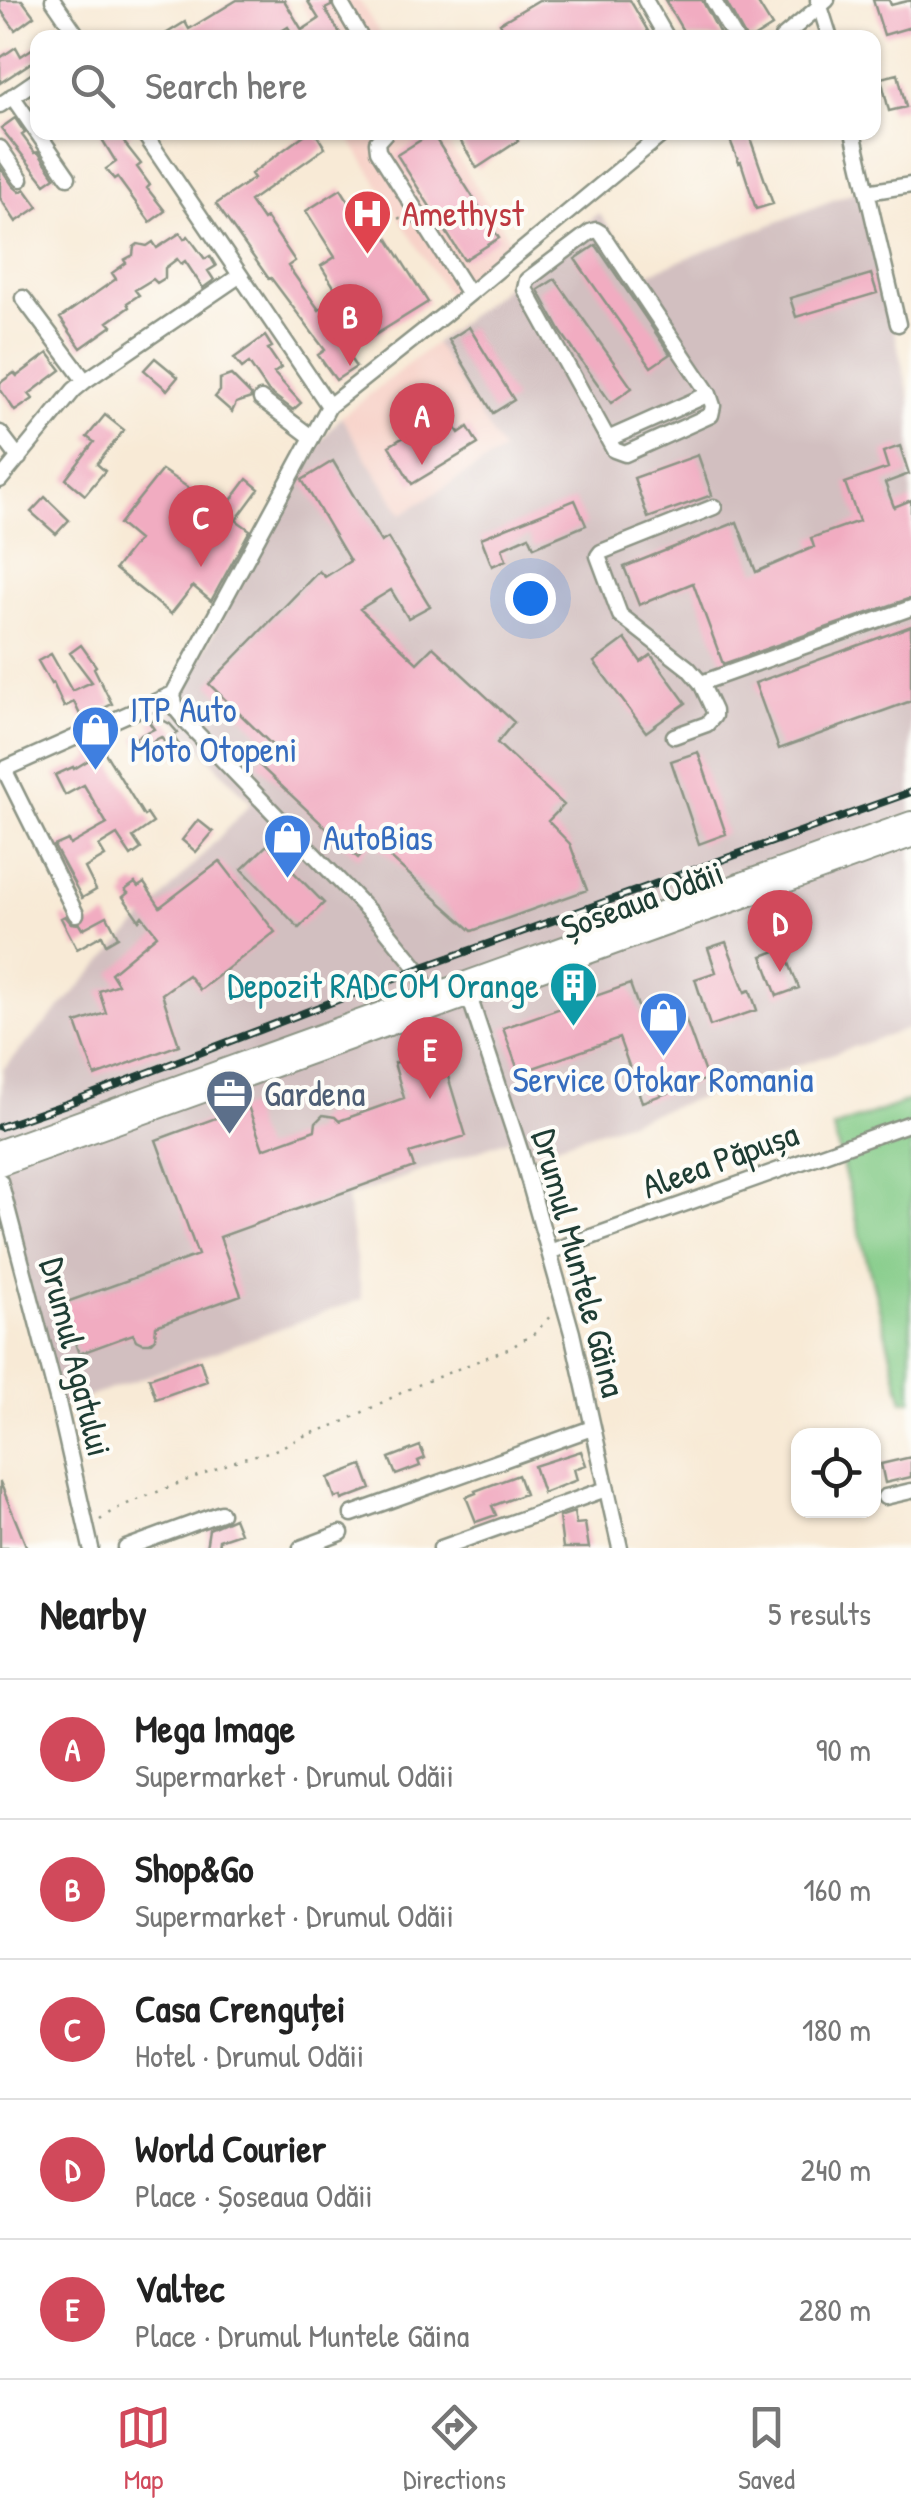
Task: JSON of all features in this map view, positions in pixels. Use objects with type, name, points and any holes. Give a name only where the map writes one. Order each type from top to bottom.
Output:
[{"type":"main road","name":"Șoseaua Odăii","points":[[0,1149],[911,821]]},
{"type":"main road","name":"Șoseaua Odăii","points":[[0,1166],[911,838]]},
{"type":"street","points":[[53,0],[74,30]]},
{"type":"street","points":[[645,0],[662,30]]},
{"type":"street","points":[[714,0],[731,30]]},
{"type":"street","points":[[791,30],[822,2],[828,30]]},
{"type":"street","points":[[340,4],[357,30]]},
{"type":"street","points":[[30,84],[6,100],[30,130]]},
{"type":"street","points":[[38,140],[68,177]]},
{"type":"street","points":[[148,140],[329,406]]},
{"type":"street","points":[[379,140],[378,150],[469,294]]},
{"type":"street","points":[[76,914],[2,770],[173,694],[329,406],[656,140]]},
{"type":"street","points":[[855,140],[898,324]]},
{"type":"street","points":[[0,148],[21,179]]},
{"type":"street","points":[[867,192],[911,184]]},
{"type":"street","points":[[590,232],[600,233],[709,394],[608,440],[526,290],[527,280],[558,255],[590,232]]},
{"type":"street","points":[[543,234],[558,255]]},
{"type":"street","points":[[0,480],[74,390],[239,276]]},
{"type":"street","points":[[23,298],[85,381]]},
{"type":"street","points":[[261,399],[310,436]]},
{"type":"street","points":[[0,433],[18,458]]},
{"type":"street","points":[[674,736],[707,724],[714,711],[688,668],[620,615],[598,556],[714,507]]},
{"type":"street","points":[[701,684],[911,608]]},
{"type":"street","points":[[173,694],[176,709],[188,724],[384,926],[418,970],[428,993]]},
{"type":"street","name":"Drumul Muntele Găina","points":[[469,996],[521,1153],[563,1302],[620,1548]]},
{"type":"street","name":"Aleea Păpușa","points":[[549,1252],[911,1123]]},
{"type":"street","name":"Drumul Agatului","points":[[0,1182],[58,1402],[91,1548]]},
{"type":"street","points":[[352,1514],[592,1428]]},
{"type":"street","points":[[442,1548],[606,1488]]},
{"type":"street","points":[[886,1497],[911,1491]]},
{"type":"street","points":[[126,1548],[221,1513]]},
{"type":"street","points":[[301,1548],[341,1533]]},
{"type":"path","points":[[390,224],[415,209]]},
{"type":"path","points":[[87,1530],[112,1511],[341,1423],[413,1387],[522,1342],[563,1302]]},
{"type":"shaded area","points":[[299,0],[359,0],[378,30],[294,30],[310,19]]},
{"type":"shaded area","points":[[350,140],[446,140],[514,247],[449,297]]},
{"type":"shaded area","points":[[863,188],[911,404],[911,1028],[532,1153],[524,1134],[347,1198],[362,1299],[53,1410],[0,1196],[3,1069],[251,803],[169,714],[316,447],[341,417],[402,514],[502,451],[435,343],[599,213],[644,275]]},
{"type":"shaded area","points":[[435,343],[503,451],[401,515],[341,417]]},
{"type":"green space","points":[[911,1100],[911,1400],[903,1401],[833,1128]]},
{"type":"building","points":[[0,0],[22,0],[34,16],[15,30],[0,9]]},
{"type":"building","points":[[237,0],[284,0],[302,30],[172,30],[185,22],[189,29]]},
{"type":"building","points":[[307,0],[331,0],[331,6],[325,9],[338,30],[302,30],[319,19]]},
{"type":"building","points":[[539,0],[630,0],[647,30],[504,30],[500,23]]},
{"type":"building","points":[[665,0],[702,0],[718,30],[682,30]]},
{"type":"building","points":[[725,0],[756,0],[772,26],[766,30],[742,30]]},
{"type":"building","points":[[873,0],[889,0],[891,5],[911,0],[911,27],[884,35]]},
{"type":"building","points":[[16,47],[21,56],[30,50],[30,63],[0,83],[0,58]]},
{"type":"building","points":[[898,74],[906,107],[889,111],[881,78]]},
{"type":"building","points":[[15,118],[25,133],[22,135],[55,177],[45,184],[1,128]]},
{"type":"building","points":[[102,140],[124,140],[141,164],[137,167],[150,185],[147,188],[165,211],[150,222],[117,177],[114,179],[106,169],[116,162]]},
{"type":"building","points":[[297,140],[320,140],[325,148],[250,201],[295,261],[288,266],[319,310],[322,308],[336,329],[332,332],[356,367],[336,380],[318,355],[325,350],[216,204],[254,178],[251,174]]},
{"type":"building","points":[[421,140],[436,140],[499,238],[464,260],[397,155]]},
{"type":"building","points":[[460,140],[517,140],[518,141],[477,168]]},
{"type":"building","points":[[730,140],[751,140],[773,204],[756,209]]},
{"type":"building","points":[[0,167],[13,186],[20,192],[25,189],[38,207],[16,222],[0,198]]},
{"type":"building","name":"Amethyst","points":[[341,189],[356,213],[367,206],[428,302],[367,340],[321,266],[335,257],[306,211]]},
{"type":"building","points":[[180,233],[184,239],[188,236],[205,259],[210,256],[216,266],[208,271],[214,280],[203,288],[185,261],[181,264],[177,259],[165,268],[165,278],[157,283],[153,279],[135,290],[139,295],[108,322],[112,326],[81,348],[60,318],[116,279],[112,273],[126,263],[124,260],[133,255],[138,244],[147,246],[153,242],[157,248]]},
{"type":"building","points":[[596,245],[670,354],[651,367],[575,259]]},
{"type":"building","points":[[871,274],[877,293],[796,317],[790,298]]},
{"type":"building","points":[[555,279],[632,388],[611,403],[561,332],[538,290]]},
{"type":"building","points":[[469,327],[514,400],[493,413],[449,340]]},
{"type":"building","points":[[265,336],[272,347],[268,349],[281,368],[274,373],[301,403],[293,410],[268,391],[249,363],[242,368],[234,358]]},
{"type":"building","points":[[48,353],[61,370],[29,394],[33,399],[15,411],[0,383],[14,373],[17,376]]},
{"type":"building","points":[[155,358],[178,377],[167,390],[144,370]]},
{"type":"building","points":[[231,375],[251,395],[236,403],[232,412],[215,397],[220,391],[220,379]]},
{"type":"building","points":[[446,412],[459,433],[468,427],[478,444],[412,484],[389,446]]},
{"type":"building","points":[[105,415],[124,430],[97,464],[105,471],[85,495],[66,479],[94,442],[87,437]]},
{"type":"building","points":[[900,446],[909,474],[885,483],[894,507],[911,500],[911,598],[723,664],[693,583],[639,605],[624,567],[737,522],[756,572],[814,547],[811,538],[859,521],[845,483],[888,468],[883,452]]},
{"type":"building","points":[[698,455],[712,495],[648,518],[634,478]]},
{"type":"building","points":[[333,461],[381,542],[388,538],[430,606],[408,618],[391,590],[360,609],[417,663],[433,647],[514,722],[497,743],[564,805],[548,821],[570,844],[587,890],[472,931],[373,842],[358,858],[257,763],[273,746],[209,684],[319,571],[325,577],[350,561],[302,480]]},
{"type":"building","points":[[162,470],[223,511],[247,479],[259,489],[236,520],[250,530],[211,601],[193,586],[171,614],[115,569],[138,540],[119,524]]},
{"type":"building","points":[[45,497],[69,520],[56,534],[31,512]]},
{"type":"building","points":[[575,500],[586,525],[534,547],[529,536],[502,548],[506,560],[492,566],[481,538]]},
{"type":"building","points":[[911,626],[911,701],[779,749],[755,683]]},
{"type":"building","points":[[625,639],[641,662],[651,655],[686,703],[646,732],[594,662]]},
{"type":"building","points":[[81,645],[96,666],[112,704],[82,719],[74,702],[64,707],[38,661],[51,654],[72,691],[92,682],[70,653]]},
{"type":"building","points":[[159,718],[178,733],[173,736],[184,752],[175,757],[161,737],[140,748],[135,738],[154,729],[149,722]]},
{"type":"building","points":[[99,743],[144,816],[147,814],[153,823],[133,837],[141,849],[131,856],[117,835],[99,846],[105,856],[85,868],[96,890],[82,898],[54,846],[68,840],[70,845],[107,824],[84,785],[65,795],[55,775],[92,758],[88,750]]},
{"type":"building","points":[[698,752],[726,834],[699,844],[671,761]]},
{"type":"building","points":[[198,820],[213,832],[196,852],[182,840]]},
{"type":"building","points":[[267,845],[324,903],[299,928],[242,869]]},
{"type":"building","points":[[220,861],[275,932],[200,990],[188,975],[162,994],[179,1045],[95,1076],[76,1023],[106,1013],[99,991],[118,984],[111,973],[157,935],[142,916],[139,920],[123,897],[128,893],[125,890],[135,883],[138,887],[144,883],[160,907]]},
{"type":"building","points":[[65,916],[82,929],[107,916],[118,937],[106,944],[102,935],[77,949],[61,918]]},
{"type":"building","points":[[726,942],[745,992],[750,990],[757,1010],[710,1026],[695,979],[716,972],[708,948]]},
{"type":"building","points":[[783,948],[799,988],[777,996],[762,956]]},
{"type":"building","points":[[630,984],[646,1029],[684,1015],[707,1079],[642,1102],[619,1038],[519,1073],[503,1028]]},
{"type":"building","points":[[440,1050],[466,1136],[409,1153],[414,1167],[220,1237],[241,1295],[156,1326],[155,1338],[150,1343],[136,1340],[133,1334],[79,1354],[61,1304],[198,1255],[156,1140],[248,1106],[263,1149],[315,1130],[323,1115],[339,1121],[404,1098],[394,1063]]},
{"type":"building","points":[[200,1360],[207,1381],[156,1399],[149,1378]]},
{"type":"building","points":[[420,1446],[425,1458],[418,1461],[420,1466],[396,1475],[389,1458]]},
{"type":"building","points":[[581,1451],[586,1465],[574,1469],[577,1480],[543,1493],[534,1466]]},
{"type":"building","points":[[911,1457],[911,1477],[885,1483],[881,1464]]},
{"type":"building","points":[[362,1465],[371,1489],[342,1500],[341,1496],[335,1498],[328,1478]]},
{"type":"building","points":[[518,1475],[525,1494],[492,1506],[496,1515],[476,1522],[466,1497]]},
{"type":"building","points":[[0,1482],[27,1548],[0,1548]]},
{"type":"building","points":[[574,1512],[576,1524],[585,1523],[589,1548],[563,1548],[559,1517]]},
{"type":"building","points":[[234,1518],[240,1533],[219,1540],[218,1548],[206,1548],[209,1529]]},
{"type":"railway","points":[[0,1127],[418,969],[911,792]]},
{"type":"place","name":"Amethyst","points":[[367,256]]},
{"type":"place","name":"Shop&Go","points":[[350,366]]},
{"type":"place","name":"Mega Image","points":[[422,465]]},
{"type":"place","name":"Casa Crenguței","points":[[201,567]]},
{"type":"place","name":"ITP Auto Moto Otopeni","points":[[95,772]]},
{"type":"place","name":"AutoBias","points":[[288,880]]},
{"type":"place","name":"World Courier","points":[[780,972]]},
{"type":"place","name":"Depozit RADCOM Orange","points":[[574,1028]]},
{"type":"place","name":"Service Otokar Romania","points":[[663,1058]]},
{"type":"place","name":"Valtec","points":[[430,1099]]},
{"type":"place","name":"Gardena","points":[[229,1136]]}]
